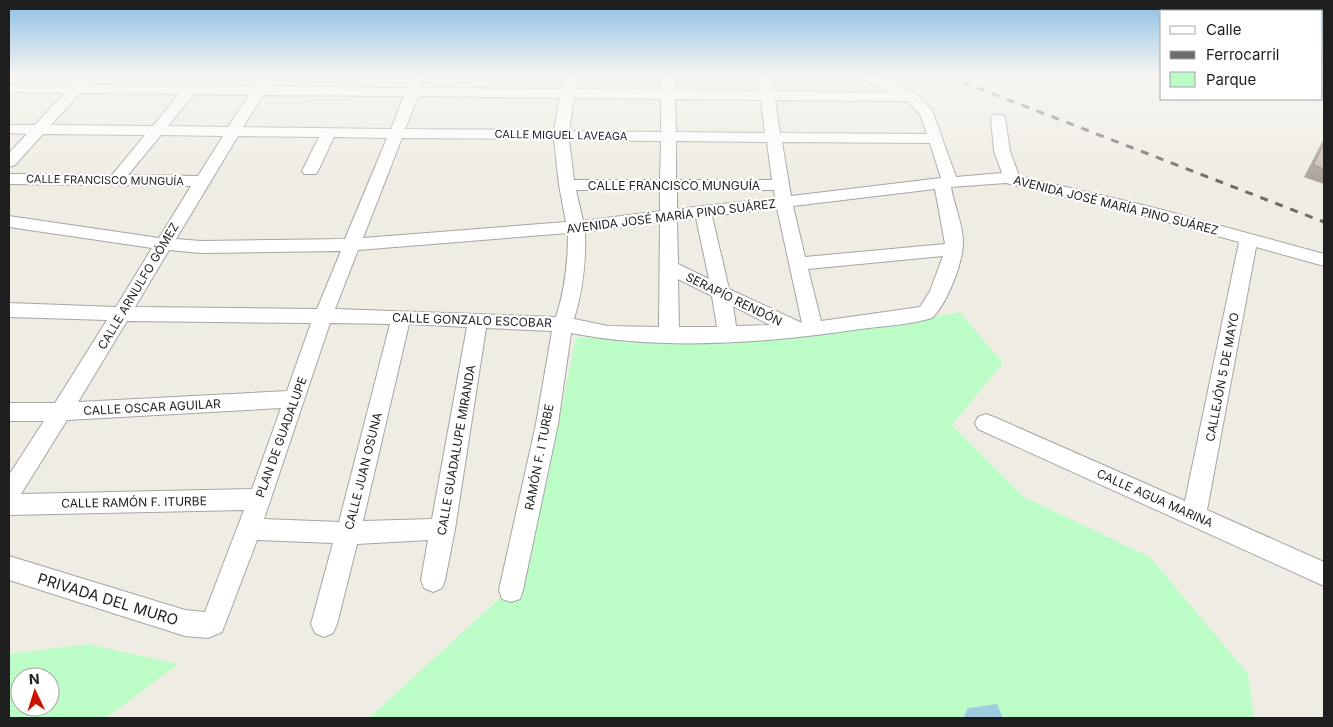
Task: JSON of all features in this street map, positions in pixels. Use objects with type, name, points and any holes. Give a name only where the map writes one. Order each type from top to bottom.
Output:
[{"type":"street","points":[[9,162],[57,110]]},
{"type":"street","points":[[116,180],[174,110]]},
{"type":"street","name":"CALLE ARNULFO GÓMEZ","points":[[9,494],[246,110]]},
{"type":"street","name":"PLAN DE GUADALUPE","points":[[208,625],[217,618],[324,317],[406,110]]},
{"type":"street","name":"RAMÓN F. I TURBE","points":[[511,590],[547,424],[563,324],[574,283],[577,256],[576,227],[566,186],[561,135],[566,110]]},
{"type":"street","points":[[668,110],[669,335]]},
{"type":"street","points":[[769,110],[782,194],[798,264],[806,330]]},
{"type":"street","points":[[798,264],[952,249],[954,242],[955,182],[934,139],[927,113],[924,110]]},
{"type":"street","points":[[998,118],[1002,152],[1012,179]]},
{"type":"street","name":"CALLE MIGUEL LAVEAGA","points":[[9,128],[934,139]]},
{"type":"street","points":[[310,171],[329,132]]},
{"type":"street","name":"CALLE FRANCISCO MUNGUÍA","points":[[9,179],[202,181]]},
{"type":"street","name":"AVENIDA JOSÉ MARÍA PINO SUÁREZ","points":[[9,221],[164,244],[232,248],[351,245],[576,227],[669,217],[703,212],[782,194],[1012,179],[1249,238],[1324,260]]},
{"type":"street","name":"CALLE FRANCISCO MUNGUÍA","points":[[566,186],[669,185],[782,194]]},
{"type":"street","points":[[703,212],[722,292],[728,334]]},
{"type":"street","name":"CALLEJÓN 5 DE MAYO","points":[[1194,516],[1249,238]]},
{"type":"street","name":"CALLE GONZALO ESCOBAR","points":[[9,310],[121,314],[324,317],[400,316],[563,324],[608,333],[669,335],[806,330],[925,313],[932,308],[942,285],[952,249]]},
{"type":"street","name":"SERAPÍO RENDÓN","points":[[669,267],[806,330]]},
{"type":"street","name":"CALLE JUAN OSUNA","points":[[324,624],[348,533],[400,316]]},
{"type":"street","name":"CALLE GUADALUPE MIRANDA","points":[[433,580],[478,320]]},
{"type":"street","name":"CALLE OSCAR AGUILAR","points":[[9,412],[61,412],[295,399]]},
{"type":"street","name":"CALLE AGUA MARINA","points":[[986,423],[1324,574]]},
{"type":"street","name":"CALLE RAMÓN F. ITURBE","points":[[9,505],[259,499]]},
{"type":"street","points":[[249,529],[348,533],[443,529]]},
{"type":"street","name":"PRIVADA DEL MURO","points":[[9,568],[185,623],[208,625]]},
{"type":"green space","points":[[960,312],[1003,363],[952,425],[1024,497],[1150,557],[1248,674],[1254,718],[1003,718],[997,704],[968,708],[963,718],[369,718],[524,576],[549,469],[576,338],[768,335],[884,326]]},
{"type":"green space","points":[[87,644],[178,664],[106,718],[9,718],[9,654]]},
{"type":"water","points":[[997,704],[1003,718],[963,718],[968,708]]},
{"type":"building","points":[[1324,144],[1324,169],[1313,165]]},
{"type":"railway","points":[[1035,110],[1324,222]]}]
